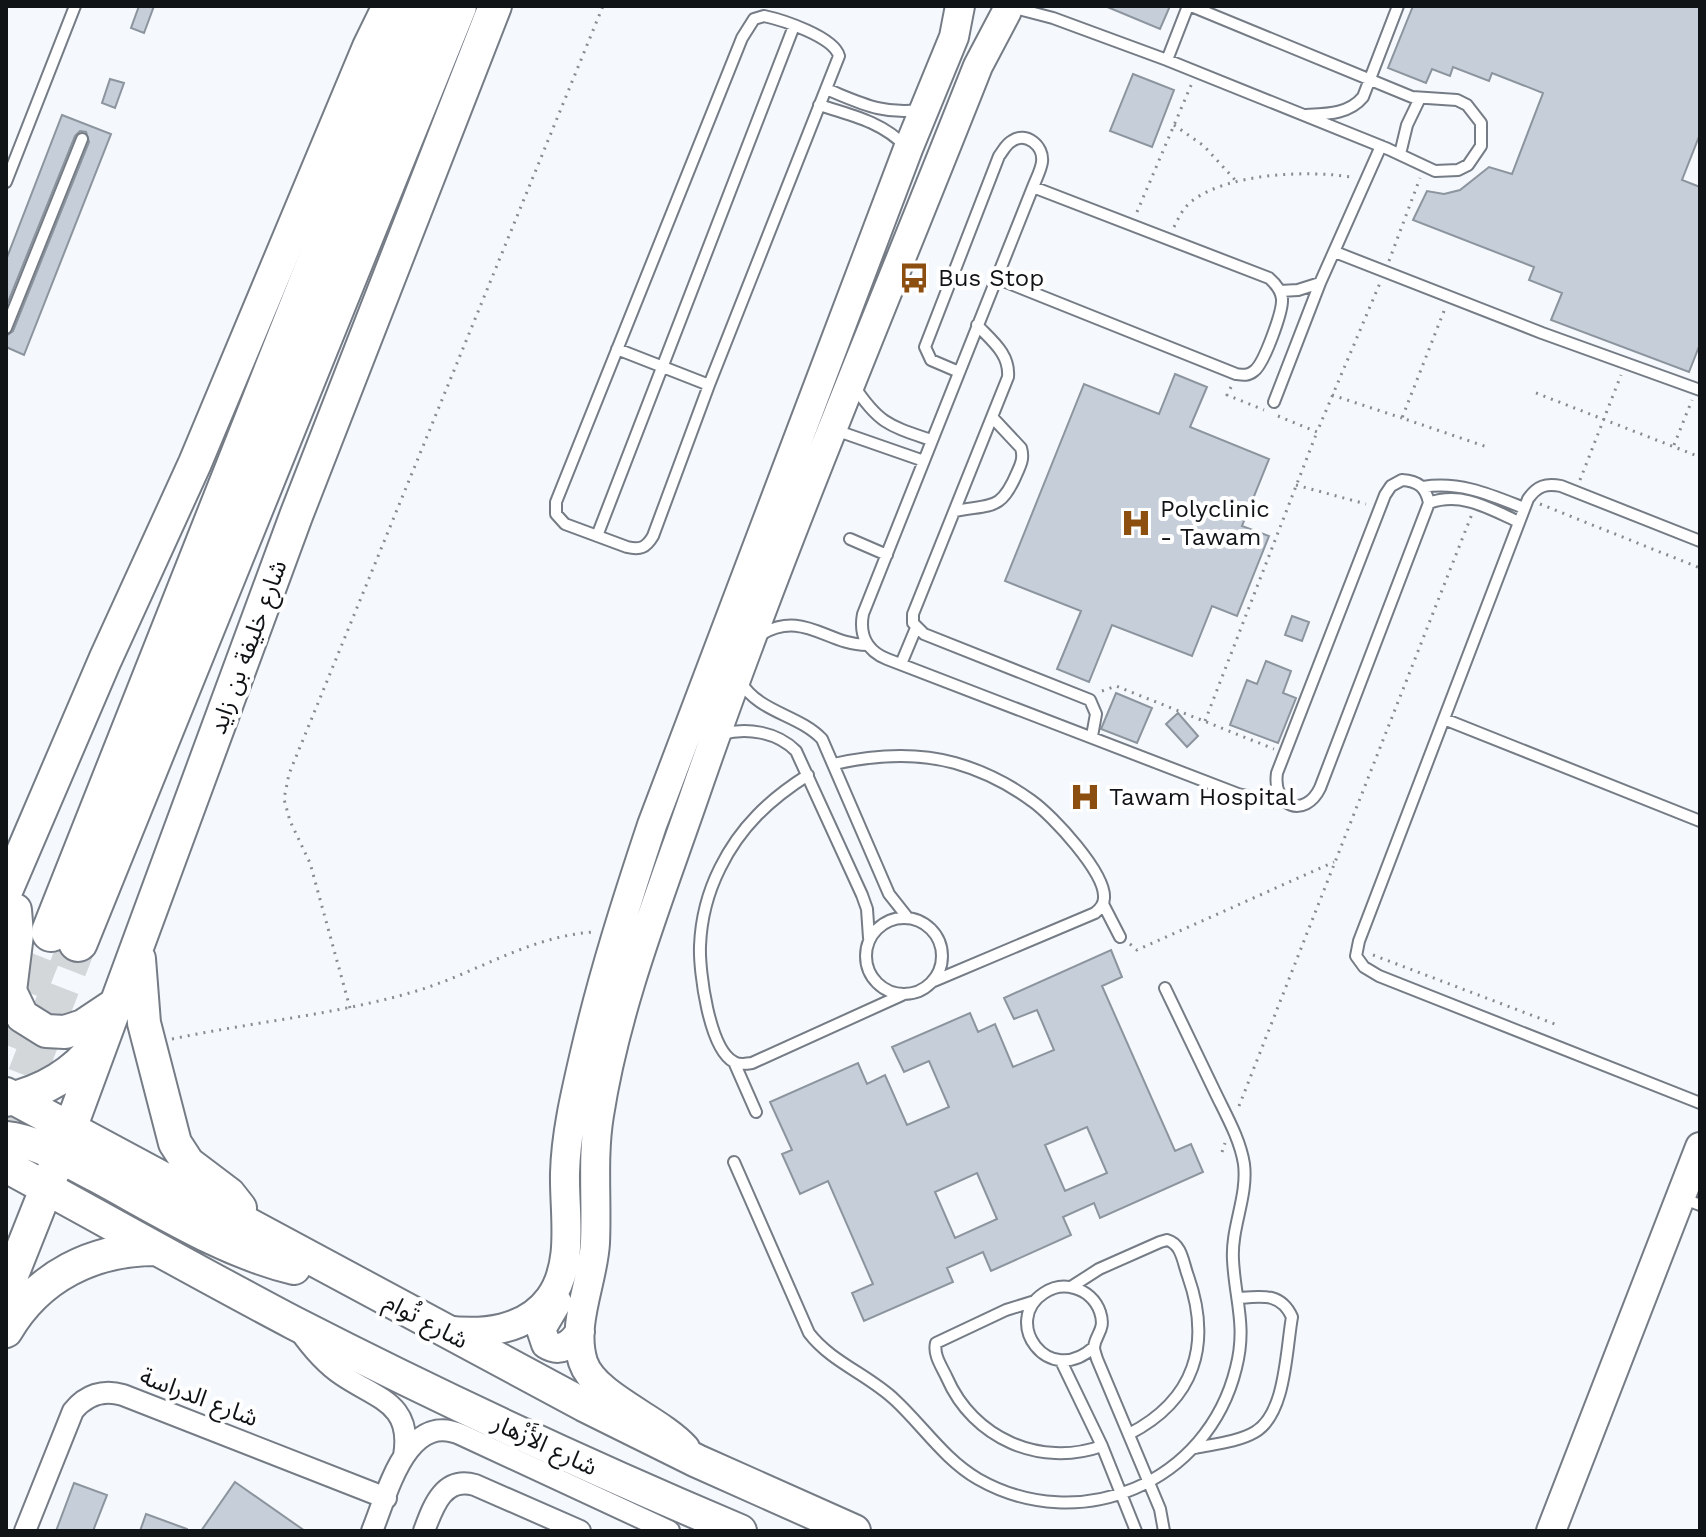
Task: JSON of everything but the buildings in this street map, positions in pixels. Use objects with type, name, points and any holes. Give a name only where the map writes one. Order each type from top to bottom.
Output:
[{"type":"highway","name":"شارع خليفة بن زايد","points":[[418,6],[64,937],[457,6]]},
{"type":"main road","points":[[6,867],[36,821],[195,463],[389,6]]},
{"type":"main road","name":"شارع خليفة بن زايد","points":[[6,1290],[65,1143],[296,516],[495,6]]},
{"type":"main road","points":[[36,821],[29,866],[9,912],[17,934],[10,991],[22,1016],[46,1031],[65,1032],[111,1017]]},
{"type":"main road","points":[[140,940],[139,981],[149,1043],[175,1143],[197,1171],[229,1194],[252,1228]]},
{"type":"main road","points":[[111,1017],[88,1055],[64,1075],[40,1090],[8,1099],[11,1148],[47,1188],[295,1323],[433,1392],[568,1456],[740,1531]]},
{"type":"main road","name":"شارع تُوام","points":[[8,1099],[65,1143],[252,1228],[584,1405],[697,1461],[854,1531]]},
{"type":"main road","points":[[11,1148],[65,1143],[233,1246],[288,1266],[344,1278]]},
{"type":"main road","points":[[6,1331],[29,1297],[60,1275],[104,1255],[156,1249]]},
{"type":"street","points":[[580,1332],[567,1346],[556,1348],[546,1344],[541,1334],[543,1324],[565,1283],[565,1167],[571,1120],[616,932],[652,825],[923,109],[954,37],[960,6]]},
{"type":"street","points":[[972,6],[990,12],[1014,8]]},
{"type":"street","points":[[697,1461],[667,1430],[612,1396],[592,1378],[582,1359],[580,1332],[595,1243],[595,1145],[604,1089],[640,953],[713,737],[978,66],[1014,8]]},
{"type":"street","points":[[832,351],[834,363],[821,413],[823,422],[834,429]]},
{"type":"street","points":[[1551,1531],[1690,1201],[1700,1147]]},
{"type":"street","points":[[442,1330],[496,1330],[519,1324],[551,1297],[558,1285],[565,1259]]},
{"type":"street","points":[[295,1323],[325,1362],[383,1398],[396,1410],[404,1427],[404,1456]]},
{"type":"street","name":"شارع الدراسة","points":[[25,1531],[73,1411],[85,1399],[107,1392],[123,1395],[386,1498]]},
{"type":"street","name":"شارع الأَزْهار","points":[[372,1531],[404,1456],[423,1434],[447,1428],[669,1531]]},
{"type":"street","points":[[424,1531],[438,1499],[448,1488],[461,1483],[475,1485],[580,1531]]},
{"type":"lane","points":[[6,182],[75,6]]},
{"type":"lane","points":[[1014,8],[1053,18],[1167,60],[1381,146],[1424,167],[1446,172],[1468,165],[1481,146],[1481,123],[1467,105],[1446,98],[1420,98],[1189,6],[1167,60]]},
{"type":"lane","points":[[1304,116],[1349,109],[1363,97],[1398,6]]},
{"type":"lane","points":[[764,16],[794,26],[838,50],[838,61],[826,89],[649,542],[637,549],[565,524],[554,508],[742,38],[754,19],[764,16]]},
{"type":"lane","points":[[597,536],[794,26]]},
{"type":"lane","points":[[826,89],[880,110],[902,112],[923,109]]},
{"type":"lane","points":[[1400,154],[1407,125],[1420,98]]},
{"type":"lane","points":[[819,105],[876,123],[896,136],[908,149]]},
{"type":"lane","points":[[6,328],[82,139]]},
{"type":"lane","points":[[959,372],[931,360],[925,347],[999,156],[1011,141],[1028,139],[1036,143],[1043,161],[863,614],[862,630],[867,645],[879,656],[1238,794],[1265,800],[1280,798]]},
{"type":"lane","points":[[1274,402],[1320,283],[1381,146]]},
{"type":"lane","points":[[996,278],[1236,374],[1255,371],[1272,335],[1282,305],[1276,283],[1261,274],[1033,187]]},
{"type":"lane","points":[[1335,252],[1625,364],[1699,386]]},
{"type":"lane","points":[[1280,291],[1298,290],[1320,283]]},
{"type":"lane","points":[[901,664],[916,628],[913,614],[1009,369],[1003,353],[977,325]]},
{"type":"lane","points":[[617,349],[709,385]]},
{"type":"lane","points":[[852,382],[866,405],[882,421],[931,440]]},
{"type":"lane","points":[[955,511],[1002,500],[1010,490],[1022,462],[1021,448],[992,417]]},
{"type":"lane","points":[[834,429],[924,461]]},
{"type":"lane","points":[[1402,480],[1414,481],[1423,487],[1429,503],[1316,798],[1308,804],[1288,804],[1280,798],[1275,786],[1277,773],[1381,508],[1391,486],[1402,480]]},
{"type":"lane","points":[[1700,541],[1550,484],[1540,487],[1526,503],[1357,949],[1359,962],[1379,976],[1700,1103]]},
{"type":"lane","points":[[1423,487],[1453,485],[1526,503]]},
{"type":"lane","points":[[1429,503],[1453,498],[1476,503],[1519,522]]},
{"type":"lane","points":[[850,539],[887,555]]},
{"type":"lane","points":[[749,643],[768,630],[791,625],[814,629],[849,643],[867,645]]},
{"type":"lane","points":[[916,628],[924,634],[1083,696],[1094,707],[1096,714],[1092,736]]},
{"type":"lane","points":[[737,676],[762,705],[813,730],[822,739],[889,894],[908,918]]},
{"type":"lane","points":[[1444,719],[1700,821]]},
{"type":"lane","points":[[713,737],[749,731],[780,739],[796,751],[867,909],[869,938],[865,951],[870,976],[879,986],[902,995]]},
{"type":"lane","points":[[834,764],[864,757],[924,757],[981,772],[1008,785],[1033,801],[1075,843],[1104,892],[1103,904],[1120,937]]},
{"type":"lane","points":[[756,1112],[734,1062],[722,1048],[712,1024],[700,973],[703,920],[709,895],[731,847],[765,806],[808,775]]},
{"type":"lane","points":[[734,1062],[752,1063],[902,995],[925,989],[934,981],[1095,913],[1103,904]]},
{"type":"lane","points":[[869,938],[886,922],[908,918],[921,922],[932,930],[940,942],[940,969],[934,981]]},
{"type":"lane","points":[[734,1162],[809,1333],[826,1351],[881,1387],[944,1453],[977,1479],[1036,1500],[1078,1503],[1123,1494],[1163,1475],[1195,1448],[1221,1409],[1237,1366],[1242,1321],[1233,1260],[1233,1241],[1245,1184],[1239,1145],[1165,988]]},
{"type":"lane","points":[[1102,1446],[1063,1455],[1025,1449],[990,1432],[975,1420],[951,1389],[936,1353],[936,1343],[1006,1310],[1035,1301],[1048,1291],[1071,1287],[1099,1269],[1167,1240],[1178,1247],[1198,1308],[1198,1353],[1180,1393],[1165,1410],[1129,1434]]},
{"type":"lane","points":[[1035,1301],[1028,1319],[1030,1339],[1042,1354],[1061,1361],[1073,1360],[1094,1347],[1102,1323],[1093,1299],[1071,1287]]},
{"type":"lane","points":[[1195,1448],[1253,1434],[1265,1425],[1278,1400],[1292,1317],[1287,1306],[1278,1299],[1266,1295],[1239,1298]]},
{"type":"lane","points":[[1094,1347],[1160,1509],[1164,1531]]},
{"type":"lane","points":[[1061,1361],[1102,1446],[1136,1531]]},
{"type":"path","points":[[350,1008],[310,863],[290,821],[284,799],[289,774],[603,6]]},
{"type":"path","points":[[1132,224],[1197,72]]},
{"type":"path","points":[[1174,125],[1204,146],[1236,181]]},
{"type":"path","points":[[1205,721],[1424,167]]},
{"type":"path","points":[[1170,239],[1181,213],[1189,203],[1236,181],[1330,174],[1367,180]]},
{"type":"path","points":[[1402,418],[1450,297]]},
{"type":"path","points":[[1575,492],[1625,364]]},
{"type":"path","points":[[1236,374],[1227,395],[1317,432]]},
{"type":"path","points":[[1673,446],[1699,386]]},
{"type":"path","points":[[1536,393],[1700,457]]},
{"type":"path","points":[[1332,395],[1490,448]]},
{"type":"path","points":[[1296,485],[1381,508]]},
{"type":"path","points":[[1222,1152],[1476,503]]},
{"type":"path","points":[[1526,503],[1700,568]]},
{"type":"path","points":[[1083,696],[1116,686],[1286,754]]},
{"type":"path","points":[[1137,950],[1335,861]]},
{"type":"path","points":[[149,1043],[350,1008],[440,983],[534,942],[574,933],[616,932]]},
{"type":"path","points":[[1357,949],[1560,1026]]},
{"type":"tunnel","points":[[6,1045],[51,932]]},
{"type":"tunnel","points":[[6,1129],[78,942]]},
{"type":"place","name":"Bus Stop","points":[[914,278]]},
{"type":"place","name":"Polyclinic - Tawam","points":[[1136,523]]},
{"type":"place","name":"Tawam Hospital","points":[[1085,797]]}]
